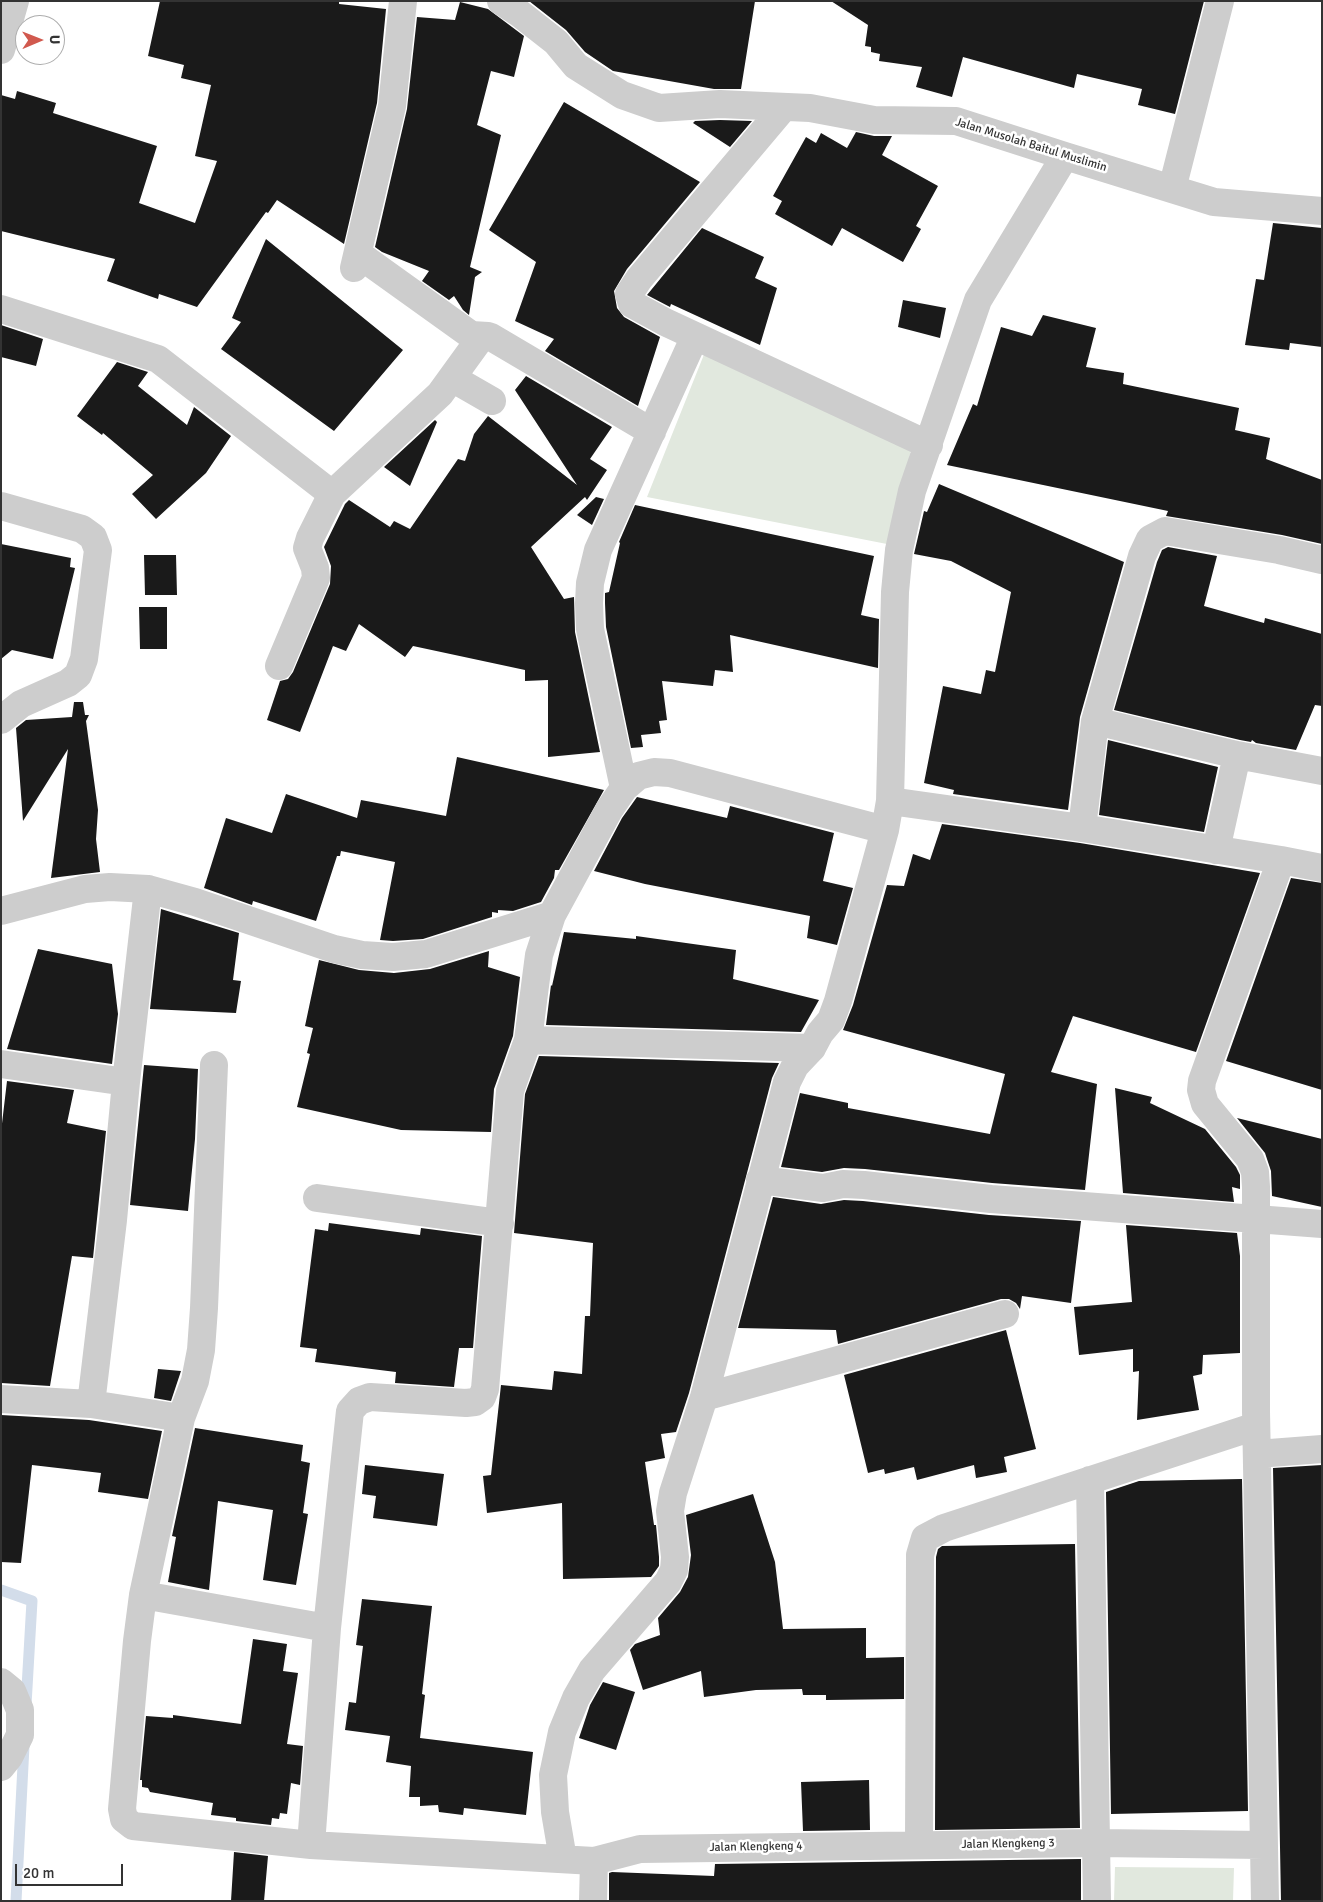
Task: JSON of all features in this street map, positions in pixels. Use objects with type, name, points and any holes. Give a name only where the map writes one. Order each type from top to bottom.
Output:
[{"type":"street","points":[[1,50],[15,1]]},
{"type":"street","points":[[403,1],[392,106],[356,261],[471,335],[491,337],[652,432]]},
{"type":"street","points":[[1172,188],[1220,1]]},
{"type":"street","name":"Jalan Musolah Baitul Muslimin","points":[[515,5],[556,42],[576,66],[622,95],[659,108],[720,104],[810,108],[874,120],[956,120],[1214,202],[1322,211]]},
{"type":"street","points":[[784,107],[639,279],[629,294],[632,304],[695,336],[929,444]]},
{"type":"street","points":[[563,1859],[555,1812],[553,1775],[562,1732],[576,1698],[592,1670],[668,1582],[674,1570],[675,1557],[670,1510],[673,1493],[704,1397],[787,1082],[795,1066],[812,1048],[820,1033],[831,1020],[838,1001],[885,830],[890,801],[895,592],[899,550],[912,492],[978,300],[1065,156]]},
{"type":"street","points":[[1,309],[158,359],[332,494]]},
{"type":"street","points":[[280,666],[316,578],[315,568],[307,548],[332,494],[440,394],[482,336]]},
{"type":"street","points":[[624,788],[590,629],[590,583],[598,550],[695,336]]},
{"type":"street","points":[[452,378],[492,401]]},
{"type":"street","points":[[1,506],[82,529],[93,538],[98,550],[84,659],[78,675],[68,683],[21,704],[1,720]]},
{"type":"street","points":[[1082,828],[1095,721],[1142,556],[1150,539],[1166,531],[1279,550],[1322,560]]},
{"type":"street","points":[[1095,721],[1237,755],[1322,771]]},
{"type":"street","points":[[1216,850],[1237,755]]},
{"type":"street","points":[[311,1845],[327,1628],[350,1411],[359,1401],[370,1397],[466,1404],[475,1402],[482,1397],[485,1389],[510,1090],[528,1040],[539,956],[552,915],[609,810],[624,788],[638,776],[654,772],[670,773],[885,830]]},
{"type":"street","points":[[890,801],[1082,828],[1322,868]]},
{"type":"street","points":[[1265,1901],[1256,1426],[1255,1172],[1250,1159],[1205,1104],[1201,1090],[1202,1081],[1281,860]]},
{"type":"street","points":[[1,911],[85,889],[110,887],[148,889],[194,902],[309,941],[362,955],[393,957],[426,954],[552,915]]},
{"type":"street","points":[[91,1404],[113,1220],[126,1082],[148,889]]},
{"type":"street","points":[[528,1040],[812,1048]]},
{"type":"street","points":[[1,1064],[126,1082]]},
{"type":"street","points":[[214,1065],[204,1308],[200,1350],[194,1381],[181,1418],[143,1595],[327,1628]]},
{"type":"street","points":[[760,1180],[823,1188],[843,1184],[864,1185],[991,1199],[1322,1224]]},
{"type":"street","points":[[317,1198],[500,1223]]},
{"type":"street","points":[[704,1397],[1004,1314]]},
{"type":"street","points":[[1,1400],[91,1404],[181,1418]]},
{"type":"street","points":[[919,1845],[920,1555],[925,1538],[944,1528],[1256,1426]]},
{"type":"street","points":[[1257,1454],[1322,1449]]},
{"type":"street","points":[[1090,1480],[1097,1901]]},
{"type":"street","name":"Jalan Klengkeng 4","points":[[143,1595],[122,1809],[124,1819],[133,1826],[311,1845],[594,1861],[640,1849],[919,1845]]},
{"type":"street","points":[[1,1682],[12,1691],[20,1710],[20,1735],[9,1757],[1,1767]]},
{"type":"street","name":"Jalan Klengkeng 3","points":[[919,1845],[1097,1843],[1264,1845]]},
{"type":"street","points":[[593,1901],[594,1861]]},
{"type":"shaded area","points":[[713,332],[916,424],[892,545],[647,497]]},
{"type":"shaded area","points":[[1115,1867],[1234,1868],[1233,1901],[1114,1901]]},
{"type":"building","points":[[160,1],[339,1],[339,4],[386,9],[377,103],[344,244],[277,200],[268,213],[266,212],[197,307],[159,294],[158,299],[107,281],[115,259],[1,231],[1,95],[15,99],[17,91],[56,103],[53,113],[157,146],[139,203],[195,223],[217,161],[195,156],[211,85],[181,78],[184,65],[148,56]]},
{"type":"building","points":[[529,1],[755,1],[741,89],[714,89],[613,71],[585,52],[566,30]]},
{"type":"building","points":[[831,1],[1204,1],[1175,114],[1138,105],[1142,89],[1077,74],[1074,88],[963,57],[952,97],[916,87],[922,67],[879,61],[880,54],[871,52],[871,47],[865,46],[868,25]]},
{"type":"building","points":[[460,2],[488,9],[524,36],[514,77],[491,71],[477,125],[501,135],[470,267],[482,272],[475,277],[469,315],[463,310],[454,296],[449,300],[422,281],[429,271],[382,252],[375,247],[407,109],[417,17],[455,20]]},
{"type":"building","points":[[564,102],[700,182],[627,269],[614,291],[617,308],[624,317],[660,337],[638,406],[545,351],[554,339],[515,321],[536,262],[489,230]]},
{"type":"building","points":[[695,121],[752,121],[730,147],[693,123]]},
{"type":"building","points":[[856,132],[874,136],[892,136],[882,155],[938,186],[916,226],[921,229],[903,262],[842,228],[832,246],[775,214],[782,201],[773,196],[806,137],[816,143],[821,133],[847,148]]},
{"type":"building","points":[[1273,223],[1322,228],[1322,347],[1290,343],[1289,350],[1245,345],[1256,279],[1264,280]]},
{"type":"building","points":[[702,228],[764,257],[755,278],[777,288],[760,345],[671,304],[670,307],[647,295]]},
{"type":"building","points":[[266,239],[403,350],[334,431],[221,349],[241,322],[232,318]]},
{"type":"building","points":[[903,300],[946,308],[940,338],[898,327]]},
{"type":"building","points":[[1043,315],[1096,328],[1086,367],[1124,373],[1123,384],[1239,408],[1235,430],[1270,438],[1266,459],[1322,480],[1322,544],[1282,535],[1166,516],[1168,511],[947,465],[973,404],[977,406],[1001,327],[1032,336]]},
{"type":"building","points":[[1,325],[43,339],[36,366],[1,357]]},
{"type":"building","points":[[117,362],[148,372],[138,386],[187,425],[194,407],[231,436],[206,473],[156,519],[132,494],[153,475],[103,433],[102,435],[77,416]]},
{"type":"building","points":[[526,376],[612,427],[590,459],[607,470],[587,500],[585,497],[531,547],[564,599],[574,597],[575,632],[600,752],[548,757],[548,680],[525,681],[525,670],[413,646],[405,657],[359,624],[346,651],[333,646],[300,732],[267,720],[280,681],[288,679],[293,672],[330,584],[331,566],[324,547],[345,504],[349,500],[390,527],[394,521],[410,529],[458,459],[465,461],[474,434],[488,416],[577,485],[515,390]]},
{"type":"building","points":[[435,420],[437,422],[410,486],[384,467]]},
{"type":"building","points":[[939,484],[1124,562],[1080,717],[1068,810],[953,794],[954,790],[924,783],[943,686],[981,694],[986,670],[995,672],[1011,592],[951,561],[914,554],[924,511],[927,512]]},
{"type":"building","points":[[596,497],[604,499],[592,525],[577,515]]},
{"type":"building","points":[[635,505],[874,556],[861,615],[879,619],[878,668],[730,635],[733,672],[715,670],[713,686],[662,681],[667,720],[659,721],[661,733],[641,735],[643,747],[631,748],[606,627],[605,593],[609,592],[619,542]]},
{"type":"building","points":[[1,544],[71,558],[70,567],[75,568],[53,659],[12,650],[1,659]]},
{"type":"building","points":[[1168,547],[1217,556],[1204,606],[1264,623],[1265,618],[1322,634],[1322,706],[1315,705],[1296,750],[1256,743],[1252,740],[1251,742],[1240,740],[1114,710],[1157,562],[1162,550]]},
{"type":"building","points":[[144,555],[176,555],[177,595],[145,595]]},
{"type":"building","points":[[139,607],[167,607],[167,649],[140,649]]},
{"type":"building","points":[[74,702],[83,702],[85,715],[89,715],[86,721],[98,810],[96,839],[100,872],[51,878],[68,749],[23,821],[16,728],[26,720],[72,717]]},
{"type":"building","points":[[1108,740],[1218,767],[1204,832],[1099,815]]},
{"type":"building","points":[[457,757],[604,790],[559,870],[555,870],[554,878],[541,902],[513,911],[498,910],[498,913],[492,912],[492,917],[423,939],[393,941],[380,940],[395,862],[341,851],[340,856],[337,856],[316,921],[253,901],[252,905],[204,888],[226,818],[272,833],[286,794],[357,818],[361,800],[446,816]]},
{"type":"building","points":[[637,797],[727,818],[730,806],[834,833],[823,881],[853,888],[837,945],[807,938],[810,916],[645,884],[594,871],[622,818]]},
{"type":"building","points":[[942,824],[1080,843],[1260,873],[1196,1052],[1073,1016],[1051,1072],[1097,1084],[1085,1190],[992,1183],[865,1169],[844,1168],[822,1172],[781,1167],[800,1093],[848,1103],[848,1108],[990,1134],[1005,1074],[843,1030],[853,1005],[887,885],[904,886],[913,854],[930,860]]},
{"type":"building","points":[[1291,878],[1322,883],[1322,1090],[1226,1061]]},
{"type":"building","points":[[161,909],[239,933],[233,980],[241,981],[236,1013],[150,1009]]},
{"type":"building","points":[[564,932],[636,939],[636,936],[736,950],[733,979],[819,1000],[801,1032],[546,1025],[551,985]]},
{"type":"building","points":[[38,949],[112,964],[118,1014],[112,1064],[7,1049]]},
{"type":"building","points":[[489,951],[488,967],[520,977],[513,1036],[494,1089],[491,1132],[401,1130],[297,1107],[310,1054],[307,1053],[313,1028],[305,1026],[319,960],[359,970],[394,973],[430,969]]},
{"type":"building","points":[[539,1056],[779,1063],[772,1078],[689,1393],[676,1432],[661,1434],[665,1458],[645,1462],[654,1525],[656,1525],[659,1557],[659,1566],[651,1577],[563,1579],[562,1503],[487,1513],[483,1476],[491,1475],[501,1385],[552,1390],[554,1371],[582,1374],[585,1316],[590,1316],[593,1243],[514,1233],[525,1094]]},
{"type":"building","points":[[144,1065],[198,1069],[195,1139],[188,1211],[130,1205]]},
{"type":"building","points":[[7,1081],[74,1090],[67,1123],[106,1131],[93,1258],[72,1256],[50,1386],[1,1383],[1,1132]]},
{"type":"building","points":[[1115,1088],[1152,1097],[1150,1103],[1205,1129],[1236,1167],[1240,1175],[1240,1189],[1232,1187],[1234,1202],[1123,1193]]},
{"type":"building","points":[[1237,1118],[1322,1139],[1322,1207],[1272,1196],[1271,1171],[1265,1153]]},
{"type":"building","points":[[773,1197],[821,1204],[844,1200],[863,1201],[989,1215],[1081,1221],[1071,1303],[1022,1296],[1020,1309],[1016,1303],[1009,1299],[1001,1299],[838,1344],[836,1330],[738,1328]]},
{"type":"building","points":[[329,1223],[420,1235],[421,1228],[482,1236],[473,1348],[459,1348],[454,1387],[395,1383],[396,1372],[315,1362],[317,1349],[300,1347],[315,1229],[328,1231]]},
{"type":"building","points":[[1126,1225],[1237,1233],[1240,1256],[1240,1353],[1203,1355],[1202,1374],[1193,1376],[1199,1410],[1137,1420],[1139,1371],[1133,1372],[1133,1349],[1079,1355],[1074,1307],[1132,1302]]},
{"type":"building","points":[[1006,1330],[1036,1449],[1004,1457],[1007,1472],[976,1478],[974,1465],[917,1480],[914,1467],[885,1474],[884,1469],[868,1473],[844,1375]]},
{"type":"building","points":[[158,1369],[181,1371],[171,1401],[154,1398]]},
{"type":"building","points":[[1,1415],[89,1420],[162,1431],[148,1499],[98,1492],[101,1473],[32,1465],[21,1563],[1,1562]]},
{"type":"building","points":[[195,1428],[303,1445],[301,1461],[310,1463],[303,1513],[308,1514],[296,1585],[263,1580],[273,1510],[218,1501],[209,1590],[168,1582],[176,1537],[172,1536]]},
{"type":"building","points":[[365,1465],[444,1474],[437,1526],[373,1518],[376,1496],[362,1494]]},
{"type":"building","points":[[1322,1465],[1322,1901],[1281,1901],[1273,1468]]},
{"type":"building","points":[[1242,1479],[1248,1811],[1111,1814],[1106,1492],[1139,1481]]},
{"type":"building","points":[[753,1494],[775,1562],[783,1629],[866,1628],[866,1658],[904,1657],[904,1699],[826,1700],[826,1695],[803,1695],[802,1689],[756,1690],[704,1697],[701,1671],[643,1690],[630,1650],[635,1644],[660,1635],[658,1618],[680,1592],[688,1577],[691,1555],[686,1515]]},
{"type":"building","points":[[1075,1544],[1080,1828],[935,1830],[936,1557],[938,1549],[942,1546]]},
{"type":"building","points":[[362,1599],[432,1606],[422,1694],[425,1695],[420,1738],[533,1752],[526,1815],[464,1808],[463,1815],[439,1812],[438,1805],[420,1806],[420,1797],[409,1797],[411,1766],[386,1762],[390,1736],[345,1730],[349,1702],[356,1703],[363,1646],[356,1645]]},
{"type":"building","points":[[253,1639],[287,1644],[283,1671],[298,1673],[287,1744],[303,1746],[300,1785],[291,1783],[287,1814],[280,1813],[279,1819],[272,1818],[271,1825],[236,1821],[236,1818],[211,1815],[213,1803],[150,1792],[148,1788],[142,1787],[142,1780],[140,1780],[146,1716],[173,1718],[173,1715],[241,1724]]},
{"type":"building","points":[[603,1682],[635,1692],[616,1750],[579,1738],[590,1705]]},
{"type":"building","points":[[869,1780],[870,1830],[803,1831],[801,1782]]},
{"type":"building","points":[[234,1852],[268,1856],[264,1901],[231,1901]]},
{"type":"building","points":[[1081,1859],[1081,1901],[609,1901],[609,1873],[612,1872],[714,1876],[715,1864]]},
{"type":"waterway","points":[[1,1590],[32,1601],[26,1705]]},
{"type":"waterway","points":[[16,1901],[24,1746]]}]
